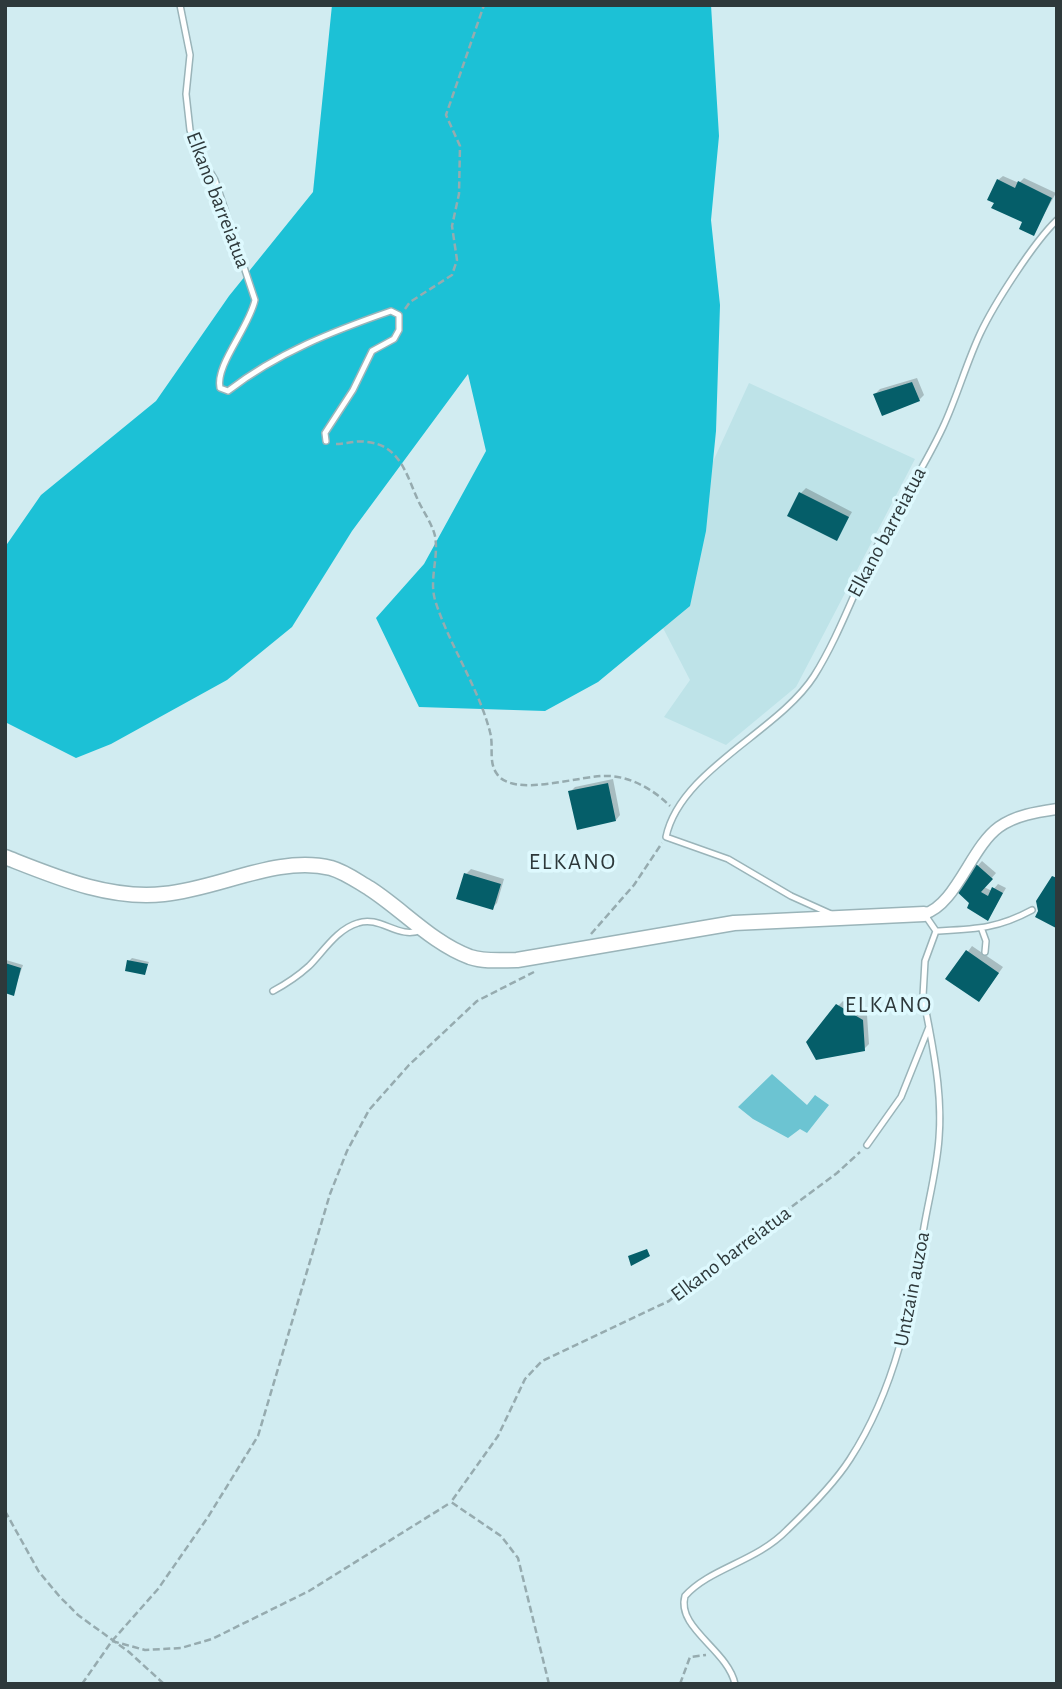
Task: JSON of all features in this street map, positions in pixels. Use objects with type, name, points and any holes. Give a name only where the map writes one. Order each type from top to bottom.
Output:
[{"type":"street","points":[[5,858],[81,885],[140,895],[191,890],[281,868],[307,865],[325,867],[358,881],[456,950],[479,959],[517,960],[734,923],[924,914],[947,896],[976,852],[1000,827],[1016,818],[1057,809]]},
{"type":"lane","name":"Elkano barreiatua","points":[[180,5],[190,55],[186,94],[190,130],[196,148],[215,180],[255,300],[251,316],[227,357],[219,381],[220,388],[228,391],[265,363],[303,344],[391,311],[399,318]]},
{"type":"lane","name":"Elkano barreiatua","points":[[666,837],[676,812],[714,768],[778,716],[814,676],[886,529],[942,430],[982,330],[1039,238],[1057,220]]},
{"type":"lane","points":[[327,441],[325,433],[353,390],[372,351],[394,339],[399,318]]},
{"type":"lane","points":[[666,837],[728,859],[791,897],[842,918]]},
{"type":"lane","points":[[936,931],[982,930],[1006,924],[1032,910]]},
{"type":"lane","points":[[924,914],[936,931]]},
{"type":"lane","points":[[273,991],[301,974],[337,936],[357,923],[376,922],[404,932],[424,929]]},
{"type":"lane","points":[[982,930],[986,941],[985,952]]},
{"type":"lane","points":[[867,1145],[901,1097],[929,1027],[923,996],[925,961],[936,931]]},
{"type":"lane","name":"Untzain auzoa","points":[[729,1668],[720,1654],[688,1620],[683,1611],[685,1596],[702,1582],[761,1553],[796,1521],[850,1460],[876,1411],[897,1360],[918,1272],[939,1138],[938,1074],[929,1027]]},
{"type":"lane","points":[[729,1668],[736,1684]]},
{"type":"path","points":[[399,318],[410,302],[452,275],[457,260],[452,226],[459,194],[460,146],[446,114],[484,5]]},
{"type":"path","points":[[327,441],[331,444],[379,444],[404,464],[435,535],[434,596],[475,687],[491,733],[494,768],[501,779],[509,784],[549,785],[598,776],[619,777],[657,794],[676,812]]},
{"type":"path","points":[[568,950],[585,940],[634,885],[666,837]]},
{"type":"path","points":[[82,1684],[112,1641],[158,1589],[208,1517],[258,1436],[330,1194],[347,1151],[369,1110],[447,1026],[477,1001],[538,970]]},
{"type":"path","name":"Elkano barreiatua","points":[[451,1502],[464,1480],[498,1436],[525,1379],[542,1361],[669,1301],[697,1277],[837,1173],[867,1145]]},
{"type":"path","points":[[112,1641],[145,1650],[181,1648],[212,1639],[309,1591],[451,1502],[501,1536],[518,1558],[550,1684]]},
{"type":"path","points":[[5,1511],[39,1572],[78,1615],[164,1684]]},
{"type":"path","points":[[680,1684],[690,1657],[711,1656],[729,1668]]},
{"type":"shaded area","points":[[332,5],[711,5],[719,136],[711,220],[720,305],[716,431],[706,531],[690,606],[598,682],[545,711],[419,707],[376,618],[424,564],[486,451],[468,374],[352,531],[292,627],[227,680],[111,744],[76,758],[5,722],[5,547],[41,495],[156,401],[229,296],[313,192]]},
{"type":"shaded area","points":[[749,383],[915,459],[796,687],[726,745],[664,717],[690,680],[649,601]]},
{"type":"shaded area","points":[[772,1074],[807,1105],[815,1095],[829,1105],[807,1133],[800,1129],[788,1138],[753,1119],[738,1107]]},
{"type":"building","points":[[997,179],[1015,188],[1018,181],[1052,198],[1034,236],[1019,229],[1022,222],[991,208],[994,203],[987,200]]},
{"type":"building","points":[[912,382],[920,401],[882,416],[873,394]]},
{"type":"building","points":[[799,492],[849,517],[837,541],[787,516]]},
{"type":"building","points":[[608,783],[616,821],[577,830],[568,791]]},
{"type":"building","points":[[976,864],[993,879],[981,892],[988,896],[992,887],[1003,893],[988,921],[967,908],[969,903],[954,889]]},
{"type":"building","points":[[464,873],[501,884],[493,910],[456,899]]},
{"type":"building","points":[[1052,876],[1057,878],[1056,928],[1035,917],[1038,911],[1036,901]]},
{"type":"building","points":[[966,950],[999,973],[979,1002],[945,979]]},
{"type":"building","points":[[127,960],[148,964],[145,975],[125,971]]},
{"type":"building","points":[[5,963],[21,968],[14,996],[5,993]]},
{"type":"building","points":[[836,1004],[863,1020],[865,1051],[816,1060],[806,1042]]},
{"type":"building","points":[[647,1249],[650,1256],[631,1266],[628,1256]]},
{"type":"district","name":"ELKANO","points":[[573,862]]},
{"type":"district","name":"ELKANO","points":[[889,1005]]}]
